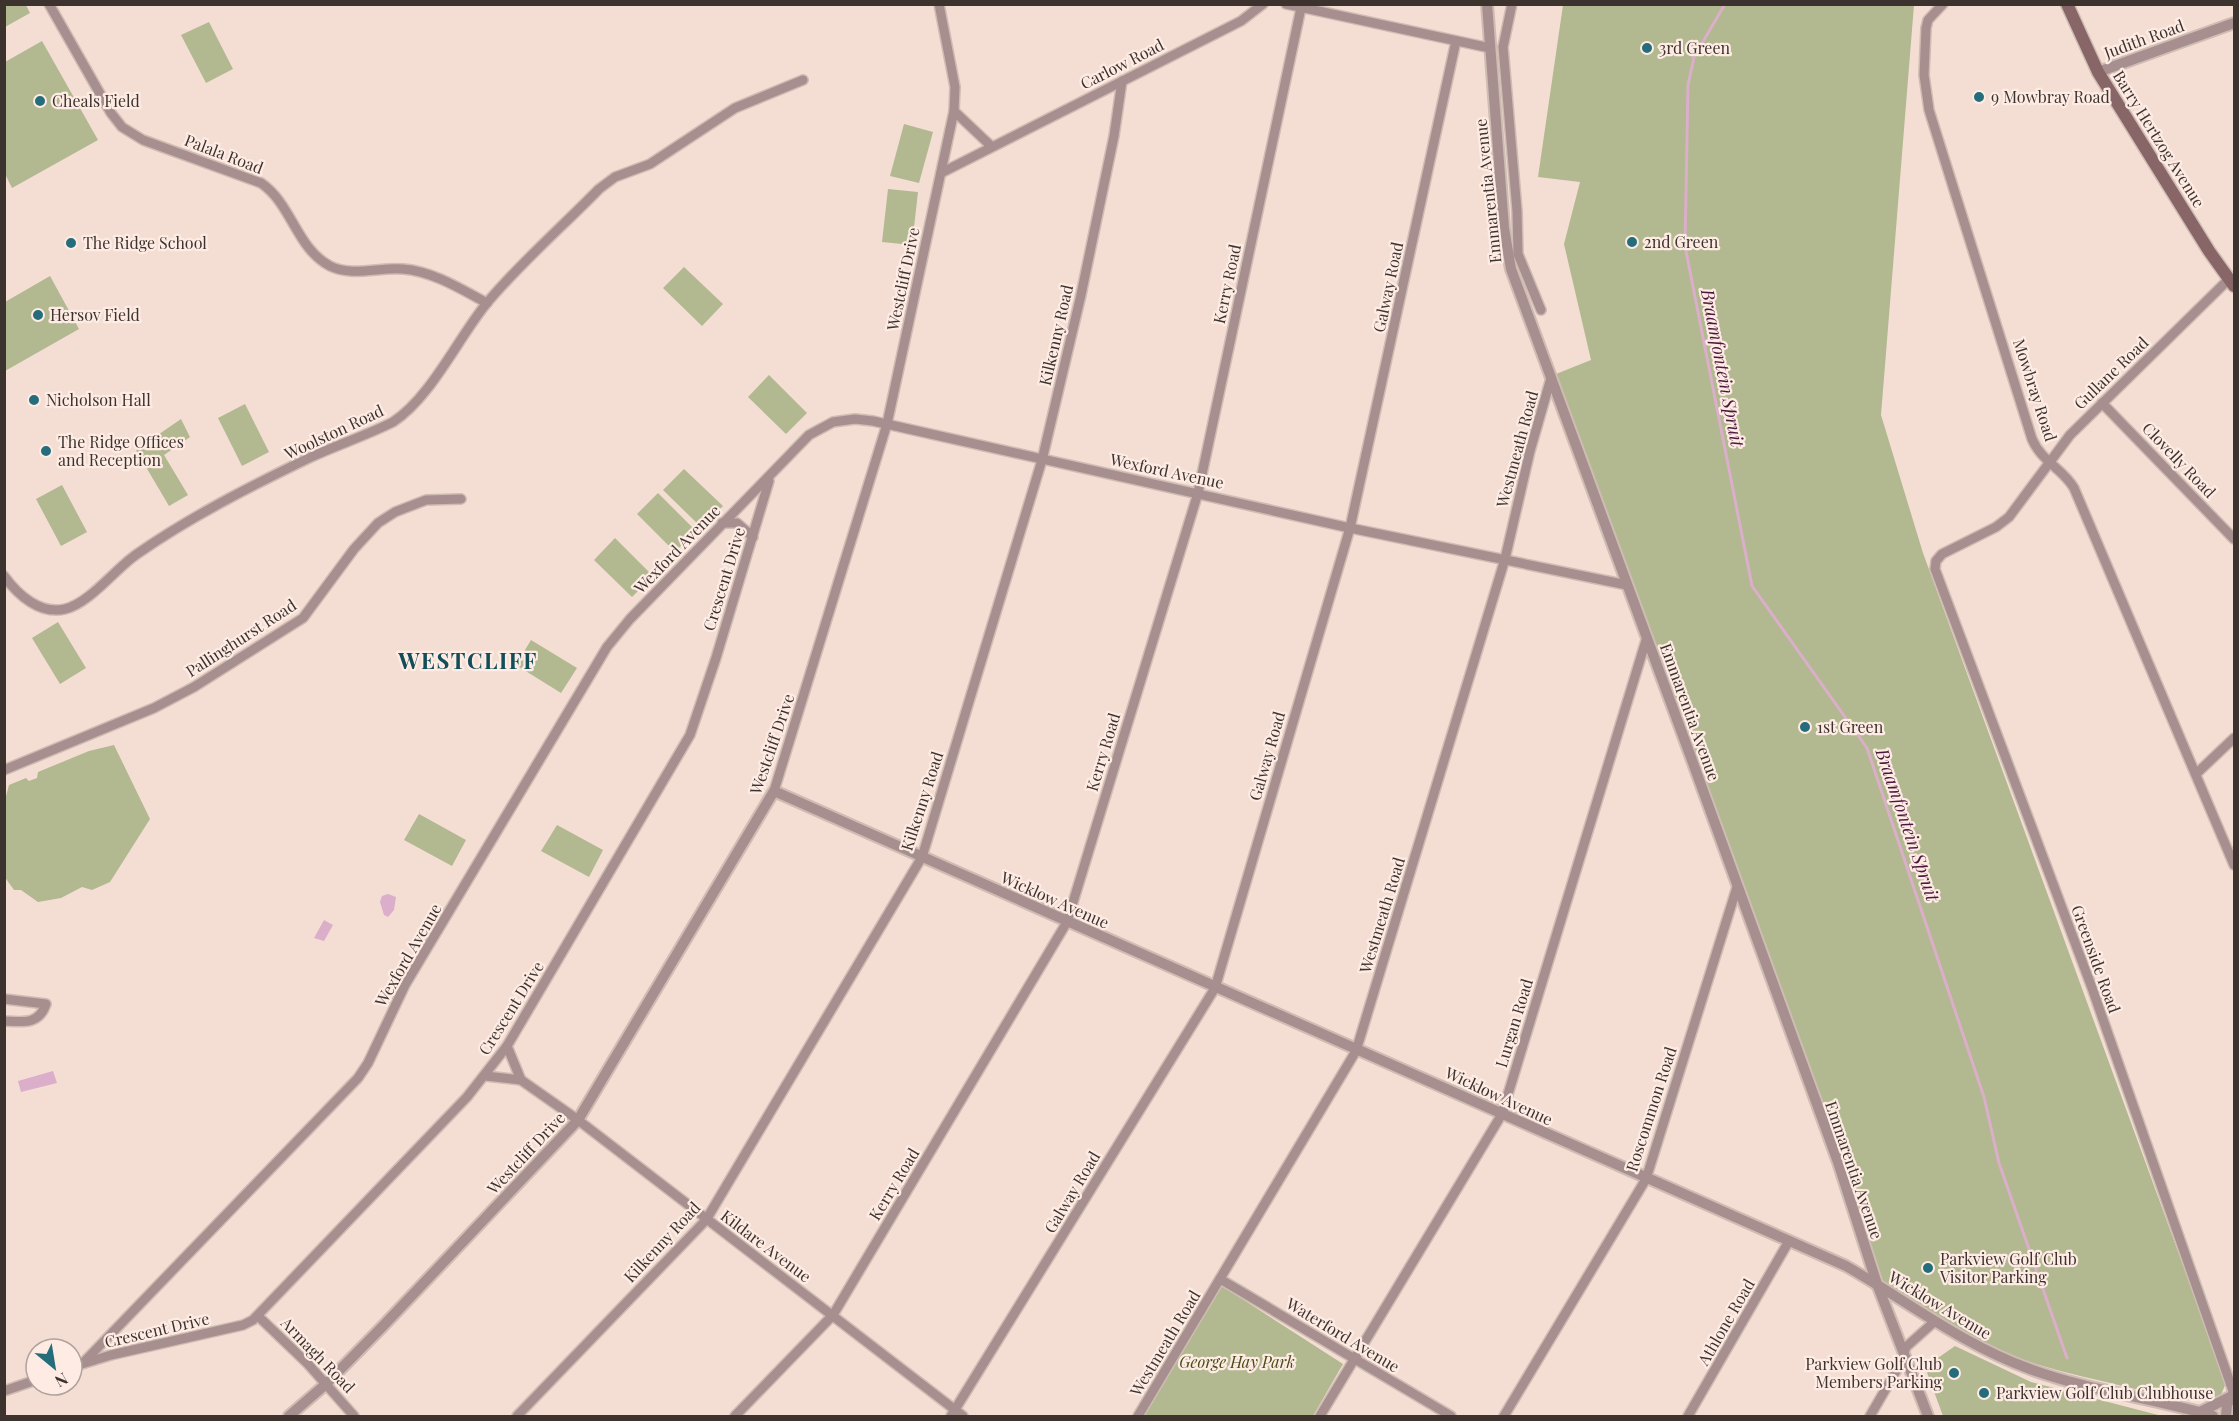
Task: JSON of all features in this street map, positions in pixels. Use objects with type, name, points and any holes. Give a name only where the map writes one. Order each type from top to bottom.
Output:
[{"type":"main road","name":"Barry Hertzog Avenue","points":[[2067,4],[2098,72],[2232,282]]},
{"type":"street","name":"Palala Road","points":[[49,4],[111,113],[129,133],[261,183],[276,198],[308,249],[330,266],[346,271],[403,269],[420,271],[487,303]]},
{"type":"street","name":"Westcliff Drive","points":[[289,1416],[326,1384],[578,1120],[774,791],[886,424],[954,111],[955,87],[939,4]]},
{"type":"street","name":"Carlow Road","points":[[941,173],[1241,21],[1263,4]]},
{"type":"street","points":[[1286,4],[1490,48]]},
{"type":"street","name":"Emmarentia Avenue","points":[[1487,4],[1506,252],[1838,1162],[1877,1284],[1928,1416]]},
{"type":"street","points":[[1512,4],[1503,47],[1518,254],[1541,310]]},
{"type":"street","name":"Mowbray Road","points":[[1943,4],[1928,21],[1926,28],[1926,97],[2032,439],[2048,462],[2066,476],[2074,488],[2235,865]]},
{"type":"street","name":"Kerry Road","points":[[735,1416],[833,1315],[1067,922],[1198,493],[1301,8]]},
{"type":"street","name":"Judith Road","points":[[2098,72],[2235,23]]},
{"type":"street","name":"Galway Road","points":[[957,1415],[1215,988],[1350,528],[1456,41]]},
{"type":"street","name":"Woolston Road","points":[[4,576],[18,593],[37,605],[57,610],[71,607],[136,555],[166,536],[307,459],[352,442],[398,419],[426,388],[487,303],[599,189],[621,175],[645,166],[735,108],[803,80]]},
{"type":"street","name":"Kilkenny Road","points":[[517,1416],[706,1220],[922,857],[1042,460],[1081,296],[1114,136],[1122,81]]},
{"type":"street","points":[[954,111],[991,146]]},
{"type":"street","name":"Gullane Road","points":[[1938,558],[2003,522],[2070,435],[2232,282]]},
{"type":"street","name":"Westmeath Road","points":[[1138,1416],[1356,1051],[1505,559],[1530,451],[1551,378]]},
{"type":"street","name":"Clovelly Road","points":[[2102,403],[2235,539]]},
{"type":"street","name":"Wexford Avenue","points":[[84,1362],[364,1071],[405,985],[607,647],[630,619],[722,523],[770,478],[804,439],[827,424],[855,419],[886,424],[1350,528],[1628,585]]},
{"type":"street","name":"Crescent Drive","points":[[84,1363],[243,1325],[258,1316],[486,1076],[507,1046],[684,747],[695,723],[770,478]]},
{"type":"street","name":"Pallinghurst Road","points":[[4,770],[154,708],[194,687],[303,618],[354,549],[378,523],[395,512],[426,500],[461,499]]},
{"type":"street","points":[[722,523],[737,523],[753,537]]},
{"type":"street","name":"Greenside Road","points":[[1938,558],[1935,569],[1938,585],[2092,988],[2228,1372],[2233,1394]]},
{"type":"street","name":"Lurgan Road","points":[[1320,1416],[1424,1248],[1502,1114],[1647,637]]},
{"type":"street","points":[[2196,774],[2235,738]]},
{"type":"street","name":"Wicklow Avenue","points":[[774,791],[1356,1051],[1416,1075],[1846,1266],[1934,1322],[1982,1349],[2030,1369],[2213,1416]]},
{"type":"street","name":"Roscommon Road","points":[[1504,1416],[1646,1179],[1737,887]]},
{"type":"street","points":[[4,999],[46,1004],[40,1017],[34,1021],[4,1021]]},
{"type":"street","points":[[507,1046],[522,1080]]},
{"type":"street","name":"Kildare Avenue","points":[[486,1076],[522,1080],[578,1120],[833,1315],[957,1415]]},
{"type":"street","name":"Athlone Road","points":[[1688,1416],[1789,1241]]},
{"type":"street","name":"Waterford Avenue","points":[[1220,1279],[1451,1416]]},
{"type":"street","name":"Armagh Road","points":[[258,1316],[326,1384],[354,1416]]},
{"type":"street","points":[[1870,1416],[1912,1341],[1934,1322]]},
{"type":"street","name":"Greenside Road","points":[[2228,1372],[2235,1383]]},
{"type":"street","points":[[4,1391],[24,1384]]},
{"type":"street","points":[[2200,1413],[2233,1394]]},
{"type":"street","points":[[2226,1416],[2233,1394]]},
{"type":"green space","points":[[5,4],[26,5],[30,13],[5,27]]},
{"type":"green space","points":[[1563,5],[1914,5],[1881,415],[1923,553],[2226,1383],[2220,1397],[2198,1401],[2177,1399],[2030,1362],[1997,1350],[1962,1333],[1877,1284],[1627,585],[1556,374],[1591,360],[1564,244],[1580,182],[1538,177]]},
{"type":"green space","points":[[209,22],[233,69],[206,83],[181,35]]},
{"type":"green space","name":"Cheals Field","points":[[42,41],[98,140],[12,188],[5,174],[5,62]]},
{"type":"green space","points":[[904,124],[933,132],[919,183],[890,176]]},
{"type":"green space","points":[[888,189],[918,192],[912,245],[882,242]]},
{"type":"green space","points":[[684,267],[723,304],[702,326],[663,288]]},
{"type":"green space","name":"Hersov Field","points":[[50,276],[79,329],[5,371],[5,302]]},
{"type":"green space","points":[[769,375],[807,413],[786,434],[748,397]]},
{"type":"green space","points":[[245,404],[269,452],[242,466],[218,418]]},
{"type":"green space","points":[[181,419],[190,437],[164,455],[188,495],[169,506],[136,450]]},
{"type":"green space","points":[[684,469],[723,506],[702,528],[663,490]]},
{"type":"green space","points":[[62,485],[87,532],[61,546],[36,499]]},
{"type":"green space","points":[[658,493],[696,531],[675,552],[637,514]]},
{"type":"green space","points":[[615,538],[653,576],[632,597],[594,560]]},
{"type":"green space","points":[[58,622],[86,668],[60,684],[32,638]]},
{"type":"green space","points":[[531,640],[577,668],[561,693],[516,665]]},
{"type":"green space","points":[[114,745],[150,819],[110,882],[92,890],[82,887],[61,898],[38,902],[21,890],[14,890],[4,876],[5,800],[9,785],[26,778],[29,781],[37,778],[38,772],[89,751]]},
{"type":"green space","points":[[419,814],[466,840],[452,866],[404,840]]},
{"type":"green space","points":[[557,825],[603,850],[589,877],[541,851]]},
{"type":"green space","name":"George Hay Park","points":[[1219,1284],[1343,1364],[1313,1416],[1140,1416]]},
{"type":"green space","points":[[1955,1346],[2031,1382],[2162,1416],[1943,1416],[1925,1367]]},
{"type":"shaded area","points":[[388,894],[396,897],[394,910],[388,917],[384,915],[380,902],[382,896]]},
{"type":"shaded area","points":[[324,920],[333,925],[324,941],[314,938]]},
{"type":"shaded area","points":[[53,1071],[57,1083],[21,1092],[18,1081]]},
{"type":"waterway","name":"Braamfontein Spruit","points":[[1725,4],[1694,57],[1688,85],[1685,246],[1752,586],[1867,748],[1984,1097],[1999,1163],[2067,1358]]},
{"type":"place","name":"3rd Green","points":[[1647,48]]},
{"type":"place","name":"9 Mowbray Road","points":[[1979,97]]},
{"type":"place","name":"Cheals Field","points":[[40,101]]},
{"type":"place","name":"2nd Green","points":[[1632,242]]},
{"type":"place","name":"The Ridge School","points":[[71,243]]},
{"type":"place","name":"Hersov Field","points":[[38,315]]},
{"type":"place","name":"Nicholson Hall","points":[[34,400]]},
{"type":"place","name":"The Ridge Offices and Reception","points":[[46,451]]},
{"type":"place","name":"1st Green","points":[[1805,727]]},
{"type":"place","name":"Parkview Golf Club Visitor Parking","points":[[1928,1268]]},
{"type":"place","name":"Parkview Golf Club Members Parking","points":[[1954,1373]]},
{"type":"place","name":"Parkview Golf Club Clubhouse","points":[[1984,1393]]},
{"type":"district","name":"WESTCLIFF","points":[[468,661]]}]
